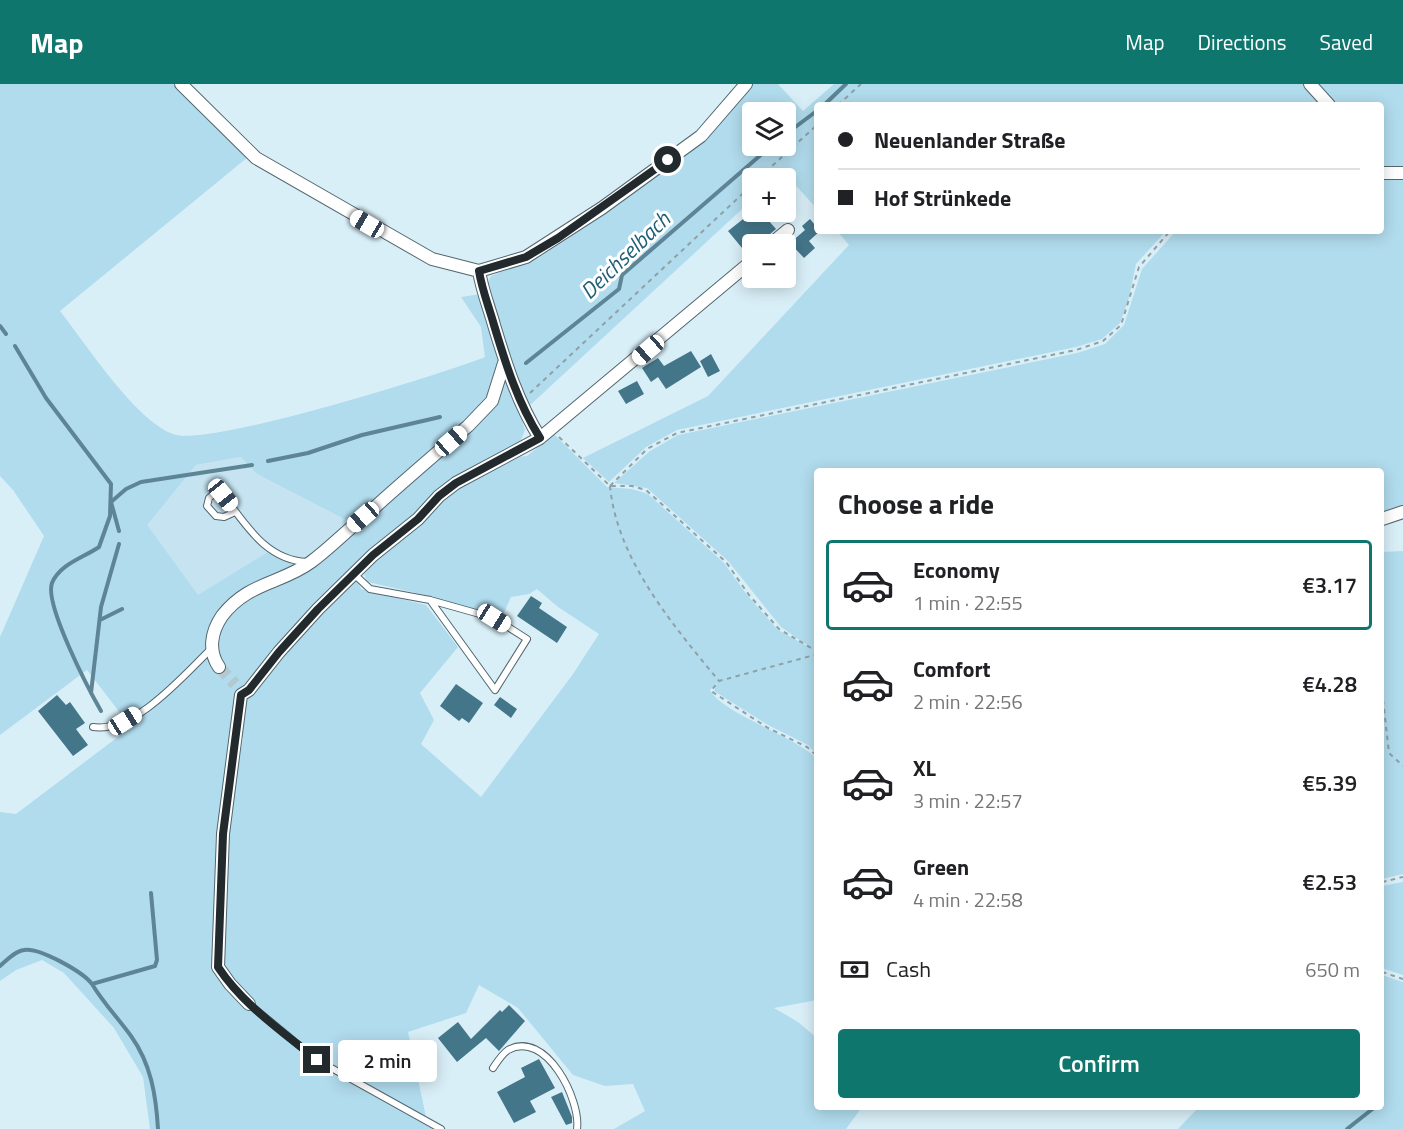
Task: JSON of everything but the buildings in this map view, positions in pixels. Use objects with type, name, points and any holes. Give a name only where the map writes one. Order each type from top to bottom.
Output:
[{"type":"street","points":[[181,84],[256,158],[432,259],[479,271],[526,257],[602,208],[701,136],[746,84]]},
{"type":"street","points":[[1310,84],[1326,102]]},
{"type":"street","points":[[1384,173],[1403,173]]},
{"type":"street","points":[[783,234],[788,230]]},
{"type":"street","points":[[249,1004],[218,967],[223,834],[238,690],[249,690],[279,652],[373,555],[418,519],[439,496],[456,483],[551,430],[742,269]]},
{"type":"street","points":[[479,271],[482,291],[504,363],[520,402],[540,438]]},
{"type":"street","points":[[219,667],[212,657],[211,648],[221,618],[234,603],[263,583],[311,562],[468,426],[492,401],[504,363]]},
{"type":"street","points":[[1384,518],[1403,512]]},
{"type":"lane","points":[[235,512],[224,517],[216,516],[207,506],[209,498],[214,494],[223,495],[251,534],[269,547],[293,559],[311,562]]},
{"type":"lane","points":[[355,575],[363,585],[370,589],[430,600],[494,618],[527,639],[495,690],[430,600]]},
{"type":"lane","points":[[93,728],[103,729],[125,721],[145,709],[161,697],[211,648]]},
{"type":"lane","points":[[249,1004],[317,1060],[441,1129]]},
{"type":"lane","points":[[493,1068],[508,1050],[521,1047],[534,1049],[548,1058],[562,1077],[574,1100],[578,1119],[577,1129]]},
{"type":"path","points":[[841,102],[861,84]]},
{"type":"path","points":[[770,168],[814,128]]},
{"type":"path","points":[[520,402],[742,194]]},
{"type":"path","points":[[610,486],[647,449],[677,433],[1076,350],[1103,341],[1121,324],[1139,267],[1167,234]]},
{"type":"path","points":[[551,430],[610,486],[621,536],[673,624],[719,681]]},
{"type":"path","points":[[610,486],[632,486],[646,490],[726,562],[749,595],[779,629],[814,651]]},
{"type":"path","points":[[814,654],[719,681],[711,691],[768,728],[807,747],[814,754]]},
{"type":"path","points":[[1384,709],[1389,753],[1403,766]]},
{"type":"path","points":[[1384,882],[1403,877]]},
{"type":"path","points":[[1384,973],[1403,979]]},
{"type":"shaded area","points":[[0,84],[173,84],[248,157],[60,311],[127,398],[158,426],[173,434],[194,435],[230,430],[376,393],[485,357],[481,327],[461,297],[480,294],[499,341],[525,430],[521,440],[512,452],[452,481],[353,570],[361,589],[426,605],[458,647],[420,693],[434,720],[421,744],[481,797],[573,674],[599,634],[558,607],[537,589],[529,594],[511,597],[502,617],[429,596],[368,582],[364,575],[370,567],[449,491],[515,457],[527,456],[554,434],[607,487],[632,489],[648,494],[724,563],[747,595],[778,630],[811,648],[781,627],[728,561],[647,488],[614,483],[650,451],[678,435],[1077,353],[1105,344],[1124,325],[1142,269],[1173,234],[1384,234],[1384,178],[1403,177],[1403,510],[1384,515],[1384,468],[814,468],[814,752],[808,745],[768,725],[714,691],[717,683],[710,690],[729,708],[793,742],[814,756],[814,1001],[774,1008],[798,1022],[814,1035],[814,1110],[860,1110],[846,1129],[614,1129],[645,1111],[633,1084],[605,1086],[573,1075],[518,1008],[479,985],[466,1013],[408,1032],[426,1117],[320,1057],[251,1001],[221,965],[227,831],[243,738],[234,736],[214,966],[242,1002],[315,1063],[437,1129],[150,1129],[143,1077],[114,1028],[64,973],[42,960],[16,970],[0,981],[0,812],[16,814],[131,727],[87,670],[0,735],[0,637],[44,536],[13,490],[0,476]],"holes":[[[241,457],[257,474],[348,521],[298,565],[268,552],[198,595],[147,525],[196,465]]]},
{"type":"shaded area","points":[[751,84],[778,84],[795,102],[742,102],[742,156],[796,156],[796,103],[803,111],[834,84],[1305,84],[1322,102],[814,102],[814,206],[796,186],[796,168],[742,168],[742,209],[527,408],[486,285],[491,276],[532,259],[698,144],[720,124]]},
{"type":"shaded area","points":[[1315,84],[1403,84],[1403,171],[1384,171],[1384,102],[1330,102]]},
{"type":"shaded area","points":[[840,234],[1163,234],[1136,264],[1129,298],[1120,323],[1102,339],[1076,347],[677,430],[646,447],[609,482],[583,458],[708,396],[849,245]]},
{"type":"shaded area","points":[[242,457],[257,474],[348,521],[298,565],[268,552],[198,596],[146,525],[196,465]]},
{"type":"shaded area","points":[[1403,551],[1403,874],[1384,879],[1384,552]]},
{"type":"shaded area","points":[[1403,882],[1403,975],[1384,969],[1384,886]]},
{"type":"shaded area","points":[[1384,976],[1403,982],[1403,1129],[1178,1129],[1196,1110],[1384,1110]]},
{"type":"waterway","name":"Deichselbach","points":[[827,102],[846,84]]},
{"type":"waterway","name":"Deichselbach","points":[[796,126],[814,113]]},
{"type":"waterway","name":"Deichselbach","points":[[526,363],[619,289],[622,275],[759,156]]},
{"type":"waterway","points":[[0,326],[6,334]]},
{"type":"waterway","points":[[15,346],[46,398],[111,484],[110,516],[99,547],[60,571],[52,583],[51,594],[69,647],[101,711]]},
{"type":"waterway","name":"Deichselbach","points":[[268,461],[308,453],[362,435],[440,417]]},
{"type":"waterway","name":"Deichselbach","points":[[119,531],[111,502],[126,489],[141,482],[252,465]]},
{"type":"waterway","points":[[91,693],[101,607],[119,544]]},
{"type":"waterway","points":[[100,620],[122,609]]},
{"type":"waterway","points":[[151,893],[157,960],[155,966],[92,984],[138,1047],[148,1069],[154,1092],[158,1129]]},
{"type":"waterway","points":[[0,966],[17,952],[31,950],[60,961],[80,973],[92,984]]},
{"type":"waterway","points":[[1347,1129],[1371,1110]]},
{"type":"tunnel","points":[[219,667],[235,684]]},
{"type":"route","points":[[317,1060],[249,1004],[218,967],[223,834],[241,695],[249,690],[279,652],[318,609],[373,555],[418,519],[439,496],[456,483],[511,456],[540,438],[526,416],[504,363],[494,323],[482,291],[479,271],[526,257],[602,208],[668,160]]}]
